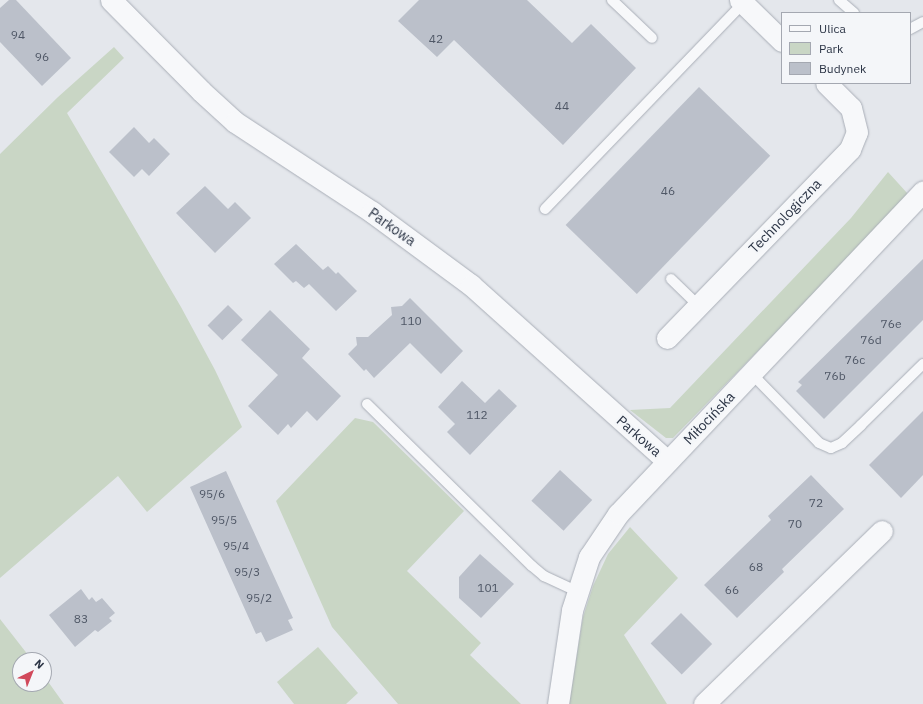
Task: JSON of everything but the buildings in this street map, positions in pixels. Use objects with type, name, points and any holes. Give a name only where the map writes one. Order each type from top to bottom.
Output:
[{"type":"street","name":"Parkowa","points":[[111,0],[201,91],[235,122],[372,212],[470,285],[667,461]]},
{"type":"street","points":[[741,2],[781,40]]},
{"type":"street","name":"Technologiczna","points":[[667,338],[850,149],[857,132],[851,108],[827,84]]},
{"type":"street","name":"Miłocińska","points":[[558,704],[572,610],[589,557],[618,514],[923,192]]},
{"type":"street","points":[[704,704],[882,531]]},
{"type":"lane","points":[[612,0],[652,38]]},
{"type":"lane","points":[[839,0],[853,12]]},
{"type":"lane","points":[[546,209],[741,2]]},
{"type":"lane","points":[[911,28],[923,22]]},
{"type":"lane","points":[[671,278],[699,306]]},
{"type":"lane","points":[[752,374],[819,443],[831,448],[842,442],[861,426],[923,364]]},
{"type":"lane","points":[[367,404],[532,566],[544,576],[578,592]]},
{"type":"green space","points":[[114,47],[124,58],[67,113],[181,307],[215,370],[242,427],[147,512],[118,476],[0,578],[0,154],[58,97]]},
{"type":"green space","points":[[888,172],[908,194],[904,201],[673,438],[666,438],[630,410],[670,408],[851,218]]},
{"type":"green space","points":[[355,418],[373,422],[464,511],[407,571],[481,643],[470,655],[521,704],[398,704],[332,627],[276,501]]},
{"type":"green space","points":[[630,527],[678,578],[624,635],[667,704],[569,704],[583,617],[593,586],[608,554]]},
{"type":"green space","points":[[0,619],[26,652],[12,652],[12,692],[52,692],[52,687],[64,704],[0,704]]},
{"type":"green space","points":[[318,647],[358,693],[346,704],[294,704],[277,682]]}]
